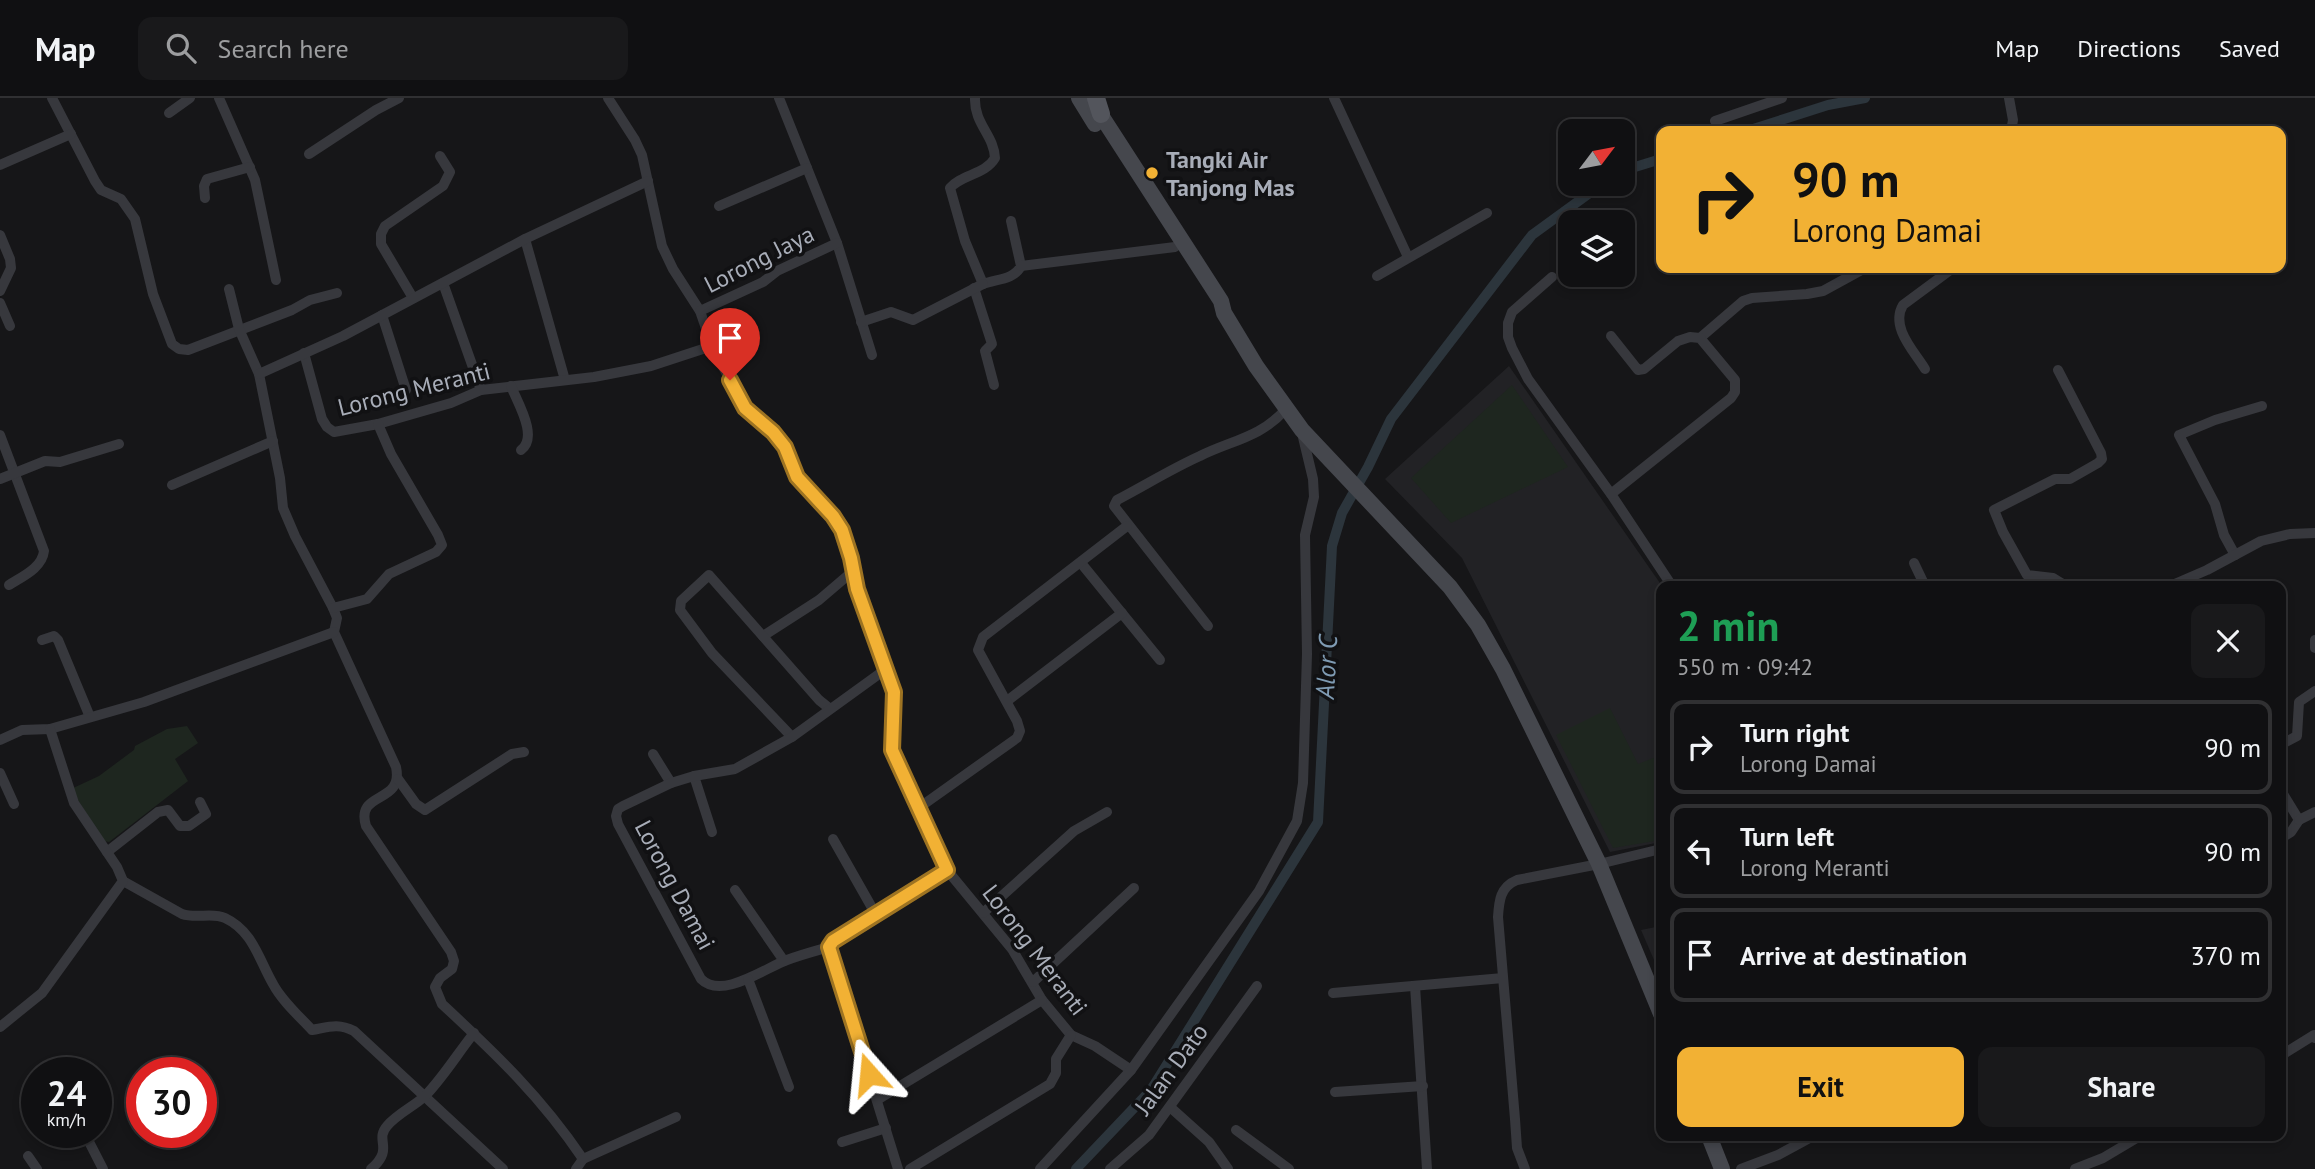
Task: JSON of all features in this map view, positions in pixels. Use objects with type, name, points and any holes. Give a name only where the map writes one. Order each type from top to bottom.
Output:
[{"type":"main road","points":[[1079,98],[1211,302],[1224,313],[1286,409],[1324,455],[1450,587],[1478,625],[1503,669],[1599,864],[1656,1002]]},
{"type":"main road","points":[[1095,103],[1221,300],[1224,313]]},
{"type":"main road","points":[[1711,1141],[1722,1169]]},
{"type":"street","points":[[52,98],[101,190],[121,199],[135,219],[153,294],[172,344],[178,349],[188,350],[292,310],[319,296],[337,293]]},
{"type":"street","points":[[169,113],[190,98]]},
{"type":"street","points":[[219,98],[255,180],[276,280]]},
{"type":"street","points":[[309,154],[399,98]]},
{"type":"street","name":"Lorong Meranti","points":[[608,98],[642,155],[662,246],[700,312],[712,346],[745,408],[773,432],[785,447],[797,477],[833,516],[842,530],[857,589],[894,692],[892,750],[947,870],[1012,950],[1042,1000],[1071,1035],[1095,1046],[1131,1070]]},
{"type":"street","points":[[779,98],[837,243],[872,355]]},
{"type":"street","points":[[975,98],[977,116],[995,148],[995,158],[982,170],[954,183],[950,188],[979,286],[992,344],[985,351],[994,385]]},
{"type":"street","points":[[1335,98],[1408,257]]},
{"type":"street","points":[[1715,121],[1782,98]]},
{"type":"street","points":[[2009,98],[2012,126]]},
{"type":"street","points":[[0,165],[71,134]]},
{"type":"street","points":[[413,298],[381,244],[381,234],[385,226],[443,186],[450,172],[440,156]]},
{"type":"street","points":[[205,198],[204,186],[207,179],[250,167]]},
{"type":"street","points":[[719,206],[807,168]]},
{"type":"street","points":[[259,374],[343,336],[524,239],[648,181]]},
{"type":"street","points":[[1377,276],[1487,213]]},
{"type":"street","points":[[1011,221],[1021,266]]},
{"type":"street","points":[[0,235],[11,268],[0,291]]},
{"type":"street","points":[[524,239],[565,380]]},
{"type":"street","name":"Lorong Jaya","points":[[700,312],[837,243]]},
{"type":"street","points":[[861,323],[891,312],[913,320],[979,286],[1014,275],[1021,266],[1175,247]]},
{"type":"street","points":[[1700,338],[1743,301],[1823,291],[1856,273]]},
{"type":"street","points":[[1925,369],[1900,327],[1899,312],[1903,305],[1946,273]]},
{"type":"street","points":[[1552,277],[1512,312],[1508,323],[1508,337],[1528,379],[1611,494],[1669,581]]},
{"type":"street","points":[[443,283],[481,390]]},
{"type":"street","points":[[229,289],[239,329],[259,374],[284,508],[295,536],[333,608],[337,618],[334,632],[391,755],[398,779],[416,804],[425,810],[512,754],[524,752]]},
{"type":"street","points":[[0,303],[10,326]]},
{"type":"street","points":[[382,315],[406,390]]},
{"type":"street","points":[[1611,336],[1638,370],[1643,369],[1678,341],[1690,337],[1700,338],[1734,376],[1735,392],[1611,494]]},
{"type":"street","name":"Lorong Meranti","points":[[304,353],[322,419],[327,428],[334,432],[377,424],[451,403],[481,390],[651,366],[712,346]]},
{"type":"street","points":[[2058,581],[2027,575],[1994,510],[2055,478],[2070,479],[2102,459],[2059,370]]},
{"type":"street","points":[[511,386],[527,427],[529,440],[521,450]]},
{"type":"street","points":[[2235,555],[2224,535],[2215,504],[2179,435],[2215,420],[2262,406]]},
{"type":"street","points":[[1208,626],[1114,506],[1117,500],[1201,455],[1263,431],[1286,409]]},
{"type":"street","points":[[333,608],[368,599],[389,574],[436,552],[442,545],[377,424]]},
{"type":"street","points":[[1040,1169],[1131,1070],[1259,891],[1297,821],[1303,783],[1307,654],[1306,535],[1314,497],[1302,430]]},
{"type":"street","points":[[0,435],[44,551],[43,560],[9,585]]},
{"type":"street","points":[[172,485],[273,441]]},
{"type":"street","points":[[0,480],[13,472],[45,461],[60,462],[119,444]]},
{"type":"street","points":[[920,807],[1017,738],[1020,731],[1007,701],[981,658],[979,643],[995,627],[1127,526]]},
{"type":"street","points":[[2180,581],[2274,536],[2315,533]]},
{"type":"street","points":[[1914,562],[1923,581]]},
{"type":"street","points":[[1081,563],[1160,660]]},
{"type":"street","points":[[762,636],[819,600],[853,571]]},
{"type":"street","points":[[792,737],[712,653],[680,610],[681,601],[709,575],[829,708]]},
{"type":"street","points":[[1007,701],[1122,613]]},
{"type":"street","points":[[0,740],[22,730],[50,729],[144,702],[334,632]]},
{"type":"street","points":[[42,639],[54,636],[58,640],[90,717]]},
{"type":"street","points":[[2315,640],[2315,649]]},
{"type":"street","name":"Lorong Damai","points":[[886,669],[792,737],[735,769],[671,783],[618,809],[618,824],[701,979],[707,985],[715,986],[748,979],[784,961],[829,947],[833,941],[947,870]]},
{"type":"street","points":[[2286,742],[2297,736],[2299,702],[2315,691]]},
{"type":"street","points":[[50,729],[74,803],[124,881],[182,914],[191,917],[222,916],[236,924],[261,956],[278,992],[312,1030],[335,1024],[354,1031],[503,1169]]},
{"type":"street","points":[[653,754],[671,783]]},
{"type":"street","points":[[0,773],[14,804]]},
{"type":"street","points":[[694,776],[712,832]]},
{"type":"street","points":[[398,779],[390,791],[369,804],[363,818],[451,952],[454,961],[452,969],[440,978],[435,987],[442,1004],[525,1084],[550,1113],[579,1164],[676,1118]]},
{"type":"street","points":[[2286,799],[2298,820]]},
{"type":"street","points":[[107,852],[158,812],[168,810],[180,826],[189,826],[206,814],[200,802]]},
{"type":"street","points":[[983,914],[1074,831],[1107,812]]},
{"type":"street","points":[[2286,835],[2298,820],[2315,812]]},
{"type":"street","points":[[833,839],[876,913]]},
{"type":"street","points":[[1525,1169],[1517,1148],[1498,917],[1500,896],[1509,883],[1656,850]]},
{"type":"street","points":[[0,1027],[42,993],[124,881]]},
{"type":"street","points":[[1033,982],[1134,888]]},
{"type":"street","points":[[735,890],[784,961]]},
{"type":"street","points":[[829,947],[898,1169]]},
{"type":"street","points":[[1333,993],[1503,978]]},
{"type":"street","points":[[748,979],[789,1087]]},
{"type":"street","name":"Jalan Dato","points":[[1110,1169],[1149,1135],[1257,986]]},
{"type":"street","points":[[1415,986],[1429,1165],[1427,1169]]},
{"type":"street","points":[[877,1100],[1042,1000]]},
{"type":"street","points":[[371,1169],[382,1159],[382,1134],[386,1127],[425,1096],[474,1033]]},
{"type":"street","points":[[910,1169],[1051,1084],[1056,1073],[1056,1059],[1071,1035]]},
{"type":"street","points":[[2286,1053],[2315,1036]]},
{"type":"street","points":[[1335,1092],[1423,1086]]},
{"type":"street","points":[[1170,1107],[1209,1142],[1227,1169]]},
{"type":"street","points":[[842,1142],[886,1128]]},
{"type":"street","points":[[1236,1130],[1289,1169]]},
{"type":"street","points":[[1741,1169],[1778,1155],[1804,1141]]},
{"type":"street","points":[[2075,1169],[2103,1158],[2132,1141]]},
{"type":"street","points":[[92,1148],[103,1169]]},
{"type":"street","points":[[28,1156],[37,1169]]},
{"type":"shaded area","points":[[1509,366],[1659,581],[1656,581],[1656,843],[1610,852],[1462,558],[1385,479]]},
{"type":"shaded area","points":[[1512,385],[1568,467],[1451,523],[1411,478]]},
{"type":"shaded area","points":[[1610,708],[1638,764],[1656,757],[1656,841],[1613,848],[1556,735]]},
{"type":"shaded area","points":[[187,726],[198,743],[175,759],[188,781],[109,842],[104,841],[71,789],[99,776],[134,750],[135,746],[167,729]]},
{"type":"shaded area","points":[[1656,927],[1656,964],[1641,930]]},
{"type":"waterway","name":"Alor C","points":[[1763,126],[1828,105],[1865,98]]},
{"type":"waterway","name":"Alor C","points":[[1635,167],[1656,161]]},
{"type":"waterway","name":"Alor C","points":[[1076,1169],[1151,1090],[1318,822],[1332,546],[1342,513],[1391,419],[1532,235],[1586,196]]},
{"type":"place","name":"Tangki Air Tanjong Mas","points":[[1152,173]]},
{"type":"route","points":[[730,380],[745,408],[760,419],[785,447],[797,477],[833,516],[842,530],[857,589],[894,692],[892,750],[947,870],[833,941],[829,947],[869,1074]]}]
